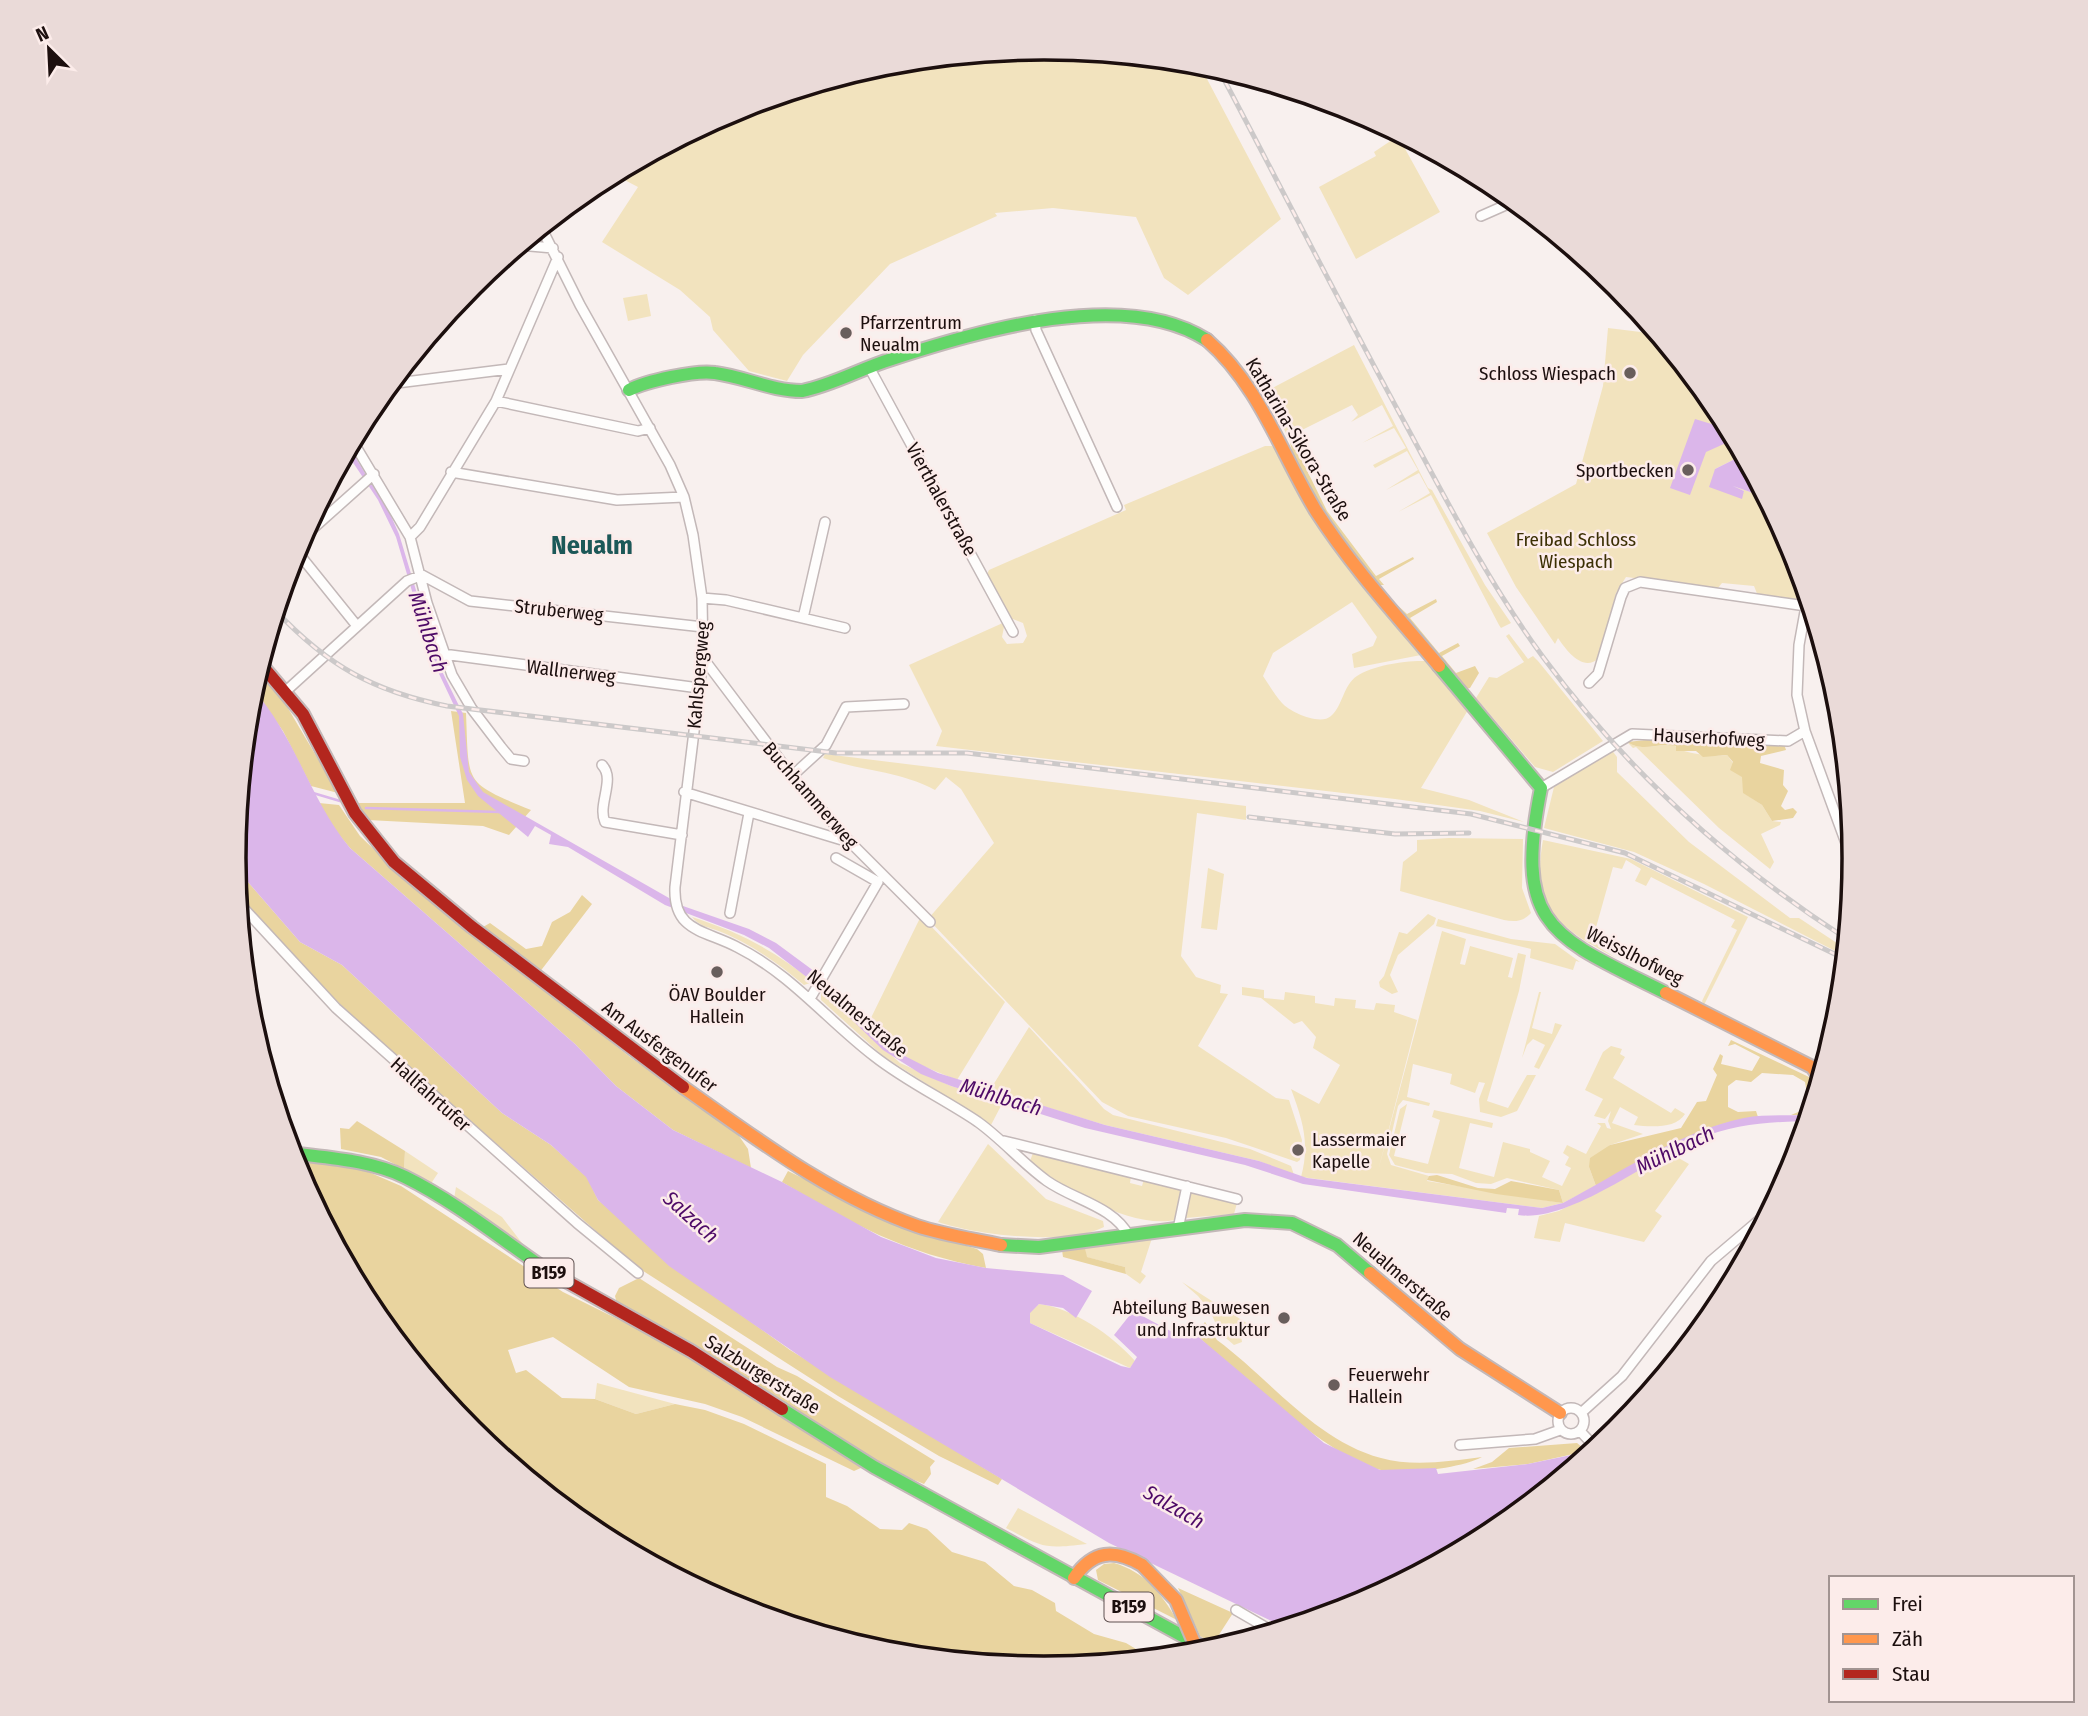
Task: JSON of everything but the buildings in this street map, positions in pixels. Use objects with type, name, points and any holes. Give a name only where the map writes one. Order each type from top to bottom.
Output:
[{"type":"street","points":[[1481,216],[1504,206]]},
{"type":"street","name":"Kahlspergweg","points":[[546,235],[650,428],[684,497],[699,563],[703,658],[684,792],[676,887],[676,906],[685,923]]},
{"type":"street","points":[[532,246],[553,248]]},
{"type":"street","points":[[410,537],[420,527],[496,401],[558,257]]},
{"type":"street","name":"Katharina-Sikora-Straße","points":[[629,390],[655,382],[713,372],[788,391],[802,391],[817,388],[869,367],[1035,320],[1121,316],[1167,321],[1206,339],[1228,358],[1244,379],[1316,510],[1349,558],[1540,794]]},
{"type":"street","points":[[1035,320],[1036,330],[1117,507]]},
{"type":"street","name":"Vierthalerstraße","points":[[869,367],[1013,632]]},
{"type":"street","points":[[403,382],[509,369]]},
{"type":"street","points":[[496,401],[638,431],[650,428]]},
{"type":"street","points":[[357,451],[369,478],[410,537],[443,654],[472,709],[511,759],[524,761]]},
{"type":"street","points":[[451,472],[617,500],[684,497]]},
{"type":"street","points":[[320,522],[369,478]]},
{"type":"street","points":[[803,618],[825,522]]},
{"type":"street","points":[[303,559],[357,626]]},
{"type":"street","points":[[286,691],[407,582],[419,576]]},
{"type":"street","name":"Struberweg","points":[[419,576],[470,601],[703,627]]},
{"type":"street","points":[[1589,683],[1598,674],[1621,597],[1632,584],[1640,582],[1801,605]]},
{"type":"street","points":[[702,598],[726,600],[845,628]]},
{"type":"street","points":[[1805,616],[1797,671],[1797,695],[1805,731],[1841,831]]},
{"type":"street","name":"Wallnerweg","points":[[443,654],[699,688]]},
{"type":"street","name":"Buchhammerweg","points":[[703,658],[792,776],[846,838],[930,922]]},
{"type":"street","name":"Am Ausfergenufer","points":[[268,672],[286,691],[312,728],[355,813],[394,862],[634,1052],[795,1166],[866,1204],[918,1226],[954,1237],[1001,1245],[1039,1247],[1163,1231]]},
{"type":"street","points":[[792,776],[821,751],[846,708],[904,704]]},
{"type":"street","name":"Hauserhofweg","points":[[1540,794],[1632,734],[1788,741],[1805,731]]},
{"type":"street","points":[[602,765],[607,776],[602,815],[605,822],[682,835]]},
{"type":"street","points":[[684,792],[749,814],[842,840],[846,838]]},
{"type":"street","name":"Weisslhofweg","points":[[1540,794],[1530,875],[1534,900],[1560,937],[1814,1069]]},
{"type":"street","points":[[730,913],[749,814]]},
{"type":"street","points":[[852,867],[861,853]]},
{"type":"street","points":[[813,993],[878,881],[836,858]]},
{"type":"street","name":"Hallfahrtufer","points":[[247,912],[336,1008],[557,1206],[638,1273]]},
{"type":"street","name":"Neualmerstraße","points":[[685,923],[756,956],[813,993],[874,1056],[1003,1141],[1035,1173],[1061,1191],[1116,1217],[1129,1236]]},
{"type":"street","name":"Neualmerstraße","points":[[1003,1141],[1237,1199]]},
{"type":"street","name":"Salzburgerstraße","points":[[303,1155],[356,1161],[403,1176],[448,1202],[567,1285],[691,1351],[874,1467],[1193,1642]]},
{"type":"street","points":[[1178,1229],[1187,1186]]},
{"type":"street","name":"Neualmerstraße","points":[[1163,1231],[1245,1220],[1270,1220],[1292,1223],[1316,1233],[1360,1262],[1460,1349],[1560,1413]]},
{"type":"street","points":[[1581,1413],[1622,1376],[1711,1261],[1752,1226]]},
{"type":"street","points":[[1571,1408],[1581,1413],[1584,1420],[1580,1431],[1568,1434],[1560,1430],[1557,1422],[1560,1413],[1571,1408]]},
{"type":"street","points":[[1460,1445],[1535,1439],[1560,1430]]},
{"type":"street","points":[[1580,1431],[1589,1441]]},
{"type":"street","points":[[1074,1578],[1083,1563],[1092,1557],[1107,1553],[1124,1556],[1153,1574],[1180,1607],[1194,1642]]},
{"type":"street","points":[[1236,1610],[1262,1626]]},
{"type":"green space","points":[[992,61],[1096,61],[1148,66],[1206,76],[1281,219],[1188,295],[1164,278],[1136,217],[1053,208],[995,213],[997,216],[890,264],[803,355],[787,381],[749,371],[713,330],[710,317],[680,290],[602,242],[638,187],[623,179],[691,142],[738,120],[837,87],[940,66]]},
{"type":"green space","points":[[1392,140],[1403,145],[1440,212],[1356,259],[1319,187],[1376,156],[1374,152]]},
{"type":"green space","points":[[647,294],[651,316],[628,321],[623,298]]},
{"type":"green space","name":"Freibad Schloss Wiespach","points":[[1608,328],[1644,332],[1708,414],[1736,459],[1715,469],[1741,498],[1744,491],[1733,486],[1754,493],[1782,552],[1800,601],[1758,596],[1754,586],[1722,583],[1718,588],[1626,577],[1616,593],[1599,658],[1587,663],[1576,658],[1558,638],[1555,644],[1516,587],[1487,533],[1576,484],[1603,386]]},
{"type":"green space","points":[[1354,345],[1428,488],[1432,490],[1485,585],[1511,623],[1501,628],[1499,625],[1431,495],[1398,512],[1430,493],[1419,473],[1386,490],[1418,470],[1407,451],[1375,468],[1373,465],[1406,448],[1394,428],[1362,443],[1393,426],[1382,405],[1351,422],[1358,415],[1352,405],[1288,437],[1265,392]]},
{"type":"green space","points":[[1265,446],[1272,446],[1276,451],[1325,535],[1372,599],[1421,655],[1354,668],[1352,654],[1373,646],[1377,637],[1352,602],[1273,653],[1263,676],[1274,693],[1286,707],[1298,714],[1313,719],[1326,719],[1335,712],[1352,680],[1357,676],[1390,664],[1426,661],[1468,710],[1421,788],[1469,800],[1524,822],[1480,811],[1395,799],[936,746],[942,731],[909,665],[1005,622],[1002,637],[1007,644],[1023,643],[1027,636],[1023,623],[1010,618],[986,576],[989,570],[1126,510],[1124,505]]},
{"type":"green space","points":[[1509,634],[1528,659],[1533,656],[1538,661],[1603,741],[1553,772],[1535,767],[1476,698],[1489,677],[1497,678],[1524,662],[1506,636]]},
{"type":"green space","points":[[1627,742],[1647,747],[1671,745],[1693,753],[1727,755],[1743,776],[1744,793],[1762,805],[1772,821],[1781,822],[1761,834],[1774,862],[1770,869],[1719,828],[1636,747],[1633,748]]},
{"type":"green space","points":[[1611,749],[1617,757],[1617,772],[1689,842],[1790,918],[1799,918],[1838,944],[1837,952],[1704,884],[1634,852],[1544,828],[1554,787]]},
{"type":"green space","points":[[825,754],[1246,806],[1246,820],[1197,813],[1181,956],[1196,977],[1221,985],[1220,993],[1228,994],[1198,1046],[1276,1098],[1289,1100],[1302,1140],[1300,1160],[1297,1162],[1226,1138],[1128,1116],[1102,1102],[928,919],[994,843],[961,789],[946,777],[935,790],[907,778],[823,758]]},
{"type":"green space","points":[[1523,839],[1522,888],[1531,913],[1522,920],[1508,921],[1400,891],[1403,862],[1417,851],[1417,840]]},
{"type":"green space","points":[[1543,840],[1631,859],[1748,917],[1704,1005],[1702,1001],[1737,930],[1731,927],[1735,920],[1651,877],[1646,886],[1635,881],[1641,869],[1626,860],[1622,869],[1613,867],[1593,938],[1602,941],[1600,948],[1618,959],[1581,938],[1566,927],[1546,901],[1541,884],[1540,864]]},
{"type":"green space","points":[[1208,868],[1224,874],[1217,930],[1201,928]]},
{"type":"green space","points":[[1428,914],[1436,918],[1434,924],[1398,955],[1390,975],[1398,992],[1392,994],[1380,987],[1379,982],[1384,976],[1399,932],[1407,934]]},
{"type":"green space","points":[[921,916],[1005,1002],[957,1080],[913,1062],[867,1026]]},
{"type":"green space","points":[[692,917],[726,929],[756,944],[813,982],[804,985],[751,947],[697,922]]},
{"type":"green space","points":[[1438,919],[1511,939],[1555,944],[1580,962],[1576,961],[1573,970],[1530,958],[1531,949],[1436,926]]},
{"type":"green space","points":[[1442,931],[1466,939],[1460,964],[1465,965],[1470,946],[1513,958],[1508,977],[1512,978],[1518,953],[1526,955],[1519,991],[1487,1101],[1508,1108],[1527,1075],[1536,1075],[1517,1111],[1501,1117],[1480,1112],[1479,1099],[1485,1083],[1479,1082],[1475,1093],[1450,1084],[1452,1074],[1413,1064],[1407,1097],[1430,1103],[1429,1106],[1403,1100],[1398,1106],[1387,1154],[1391,1165],[1429,1176],[1427,1181],[1563,1203],[1542,1208],[1301,1177],[1305,1154],[1304,1133],[1291,1089],[1319,1104],[1340,1065],[1313,1048],[1316,1037],[1302,1021],[1294,1024],[1261,998],[1242,995],[1242,987],[1264,990],[1264,998],[1284,1000],[1285,992],[1315,996],[1315,1003],[1334,1006],[1335,998],[1356,1000],[1355,1008],[1374,1010],[1376,1003],[1395,1005],[1394,1012],[1417,1020],[1378,1171]]},
{"type":"green space","points":[[821,990],[900,1063],[951,1086],[1003,1102],[991,1125],[883,1056],[821,1000]]},
{"type":"green space","points":[[1539,992],[1532,1028],[1552,1034],[1555,1023],[1562,1025],[1539,1069],[1534,1067],[1545,1045],[1533,1039],[1527,1045],[1522,1058]]},
{"type":"green space","points":[[1029,1027],[1104,1109],[1113,1115],[1250,1149],[1291,1166],[1294,1175],[1259,1161],[1105,1125],[990,1090]]},
{"type":"green space","points":[[1611,1046],[1622,1049],[1620,1054],[1625,1057],[1613,1078],[1671,1113],[1675,1108],[1685,1114],[1669,1125],[1640,1126],[1634,1125],[1638,1117],[1620,1107],[1612,1123],[1643,1134],[1610,1145],[1589,1167],[1596,1186],[1563,1203],[1559,1190],[1507,1178],[1491,1184],[1476,1183],[1452,1174],[1426,1173],[1395,1165],[1389,1155],[1400,1109],[1407,1104],[1394,1156],[1428,1164],[1440,1120],[1432,1117],[1434,1110],[1493,1123],[1492,1128],[1470,1123],[1459,1168],[1494,1177],[1503,1142],[1530,1149],[1530,1152],[1550,1161],[1542,1177],[1562,1186],[1571,1168],[1565,1165],[1569,1157],[1563,1153],[1567,1145],[1586,1154],[1601,1126],[1597,1123],[1605,1123],[1607,1128],[1611,1129],[1608,1121],[1611,1111],[1605,1119],[1594,1116],[1603,1099],[1585,1090],[1603,1052]]},
{"type":"green space","points":[[988,1144],[1046,1199],[1103,1221],[1104,1227],[1088,1233],[1045,1237],[975,1231],[938,1222]]},
{"type":"green space","points":[[405,1151],[438,1173],[430,1185],[404,1169]]},
{"type":"green space","points":[[1033,1153],[1131,1176],[1130,1183],[1142,1186],[1144,1179],[1181,1189],[1175,1220],[1138,1219],[1098,1204],[1044,1172],[1030,1161]]},
{"type":"green space","points":[[1670,1153],[1689,1164],[1655,1211],[1662,1216],[1644,1242],[1565,1223],[1560,1242],[1534,1238],[1539,1216],[1559,1211]]},
{"type":"green space","points":[[456,1187],[502,1217],[525,1247],[454,1199]]},
{"type":"green space","points":[[1192,1192],[1237,1203],[1234,1214],[1185,1218],[1188,1195]]},
{"type":"green space","points":[[1152,1238],[1141,1272],[1146,1276],[1140,1284],[1126,1274],[1125,1267],[1086,1257],[1085,1248]]},
{"type":"green space","points":[[1182,1282],[1248,1324],[1241,1336],[1242,1342],[1234,1345],[1220,1333],[1210,1311]]},
{"type":"green space","points":[[1039,1304],[1065,1311],[1091,1324],[1135,1361],[1130,1368],[1030,1323],[1029,1313]]},
{"type":"green space","points":[[597,1383],[675,1404],[636,1414],[595,1399]]},
{"type":"green space","points":[[1018,1508],[1087,1544],[1052,1546],[1019,1535],[1006,1528]]},
{"type":"shaded area","points":[[1290,436],[1327,511],[1376,576],[1413,557],[1414,559],[1379,579],[1384,585],[1378,585],[1325,511],[1299,467]]},
{"type":"shaded area","points":[[1436,599],[1437,602],[1410,618],[1439,653],[1458,643],[1460,646],[1442,656],[1456,673],[1475,666],[1479,673],[1470,688],[1466,689],[1393,601],[1407,614]]},
{"type":"shaded area","points":[[266,681],[279,693],[338,793],[311,786],[283,731],[261,701]]},
{"type":"shaded area","points":[[451,711],[466,713],[468,755],[474,778],[493,793],[531,810],[509,835],[483,826],[368,820],[358,803],[465,803]]},
{"type":"shaded area","points":[[1665,738],[1784,744],[1786,750],[1761,756],[1760,763],[1784,770],[1783,785],[1788,791],[1781,806],[1785,810],[1793,808],[1797,812],[1793,818],[1772,821],[1762,805],[1743,793],[1742,777],[1730,770],[1733,762],[1727,755],[1703,757],[1696,751],[1676,751],[1676,746],[1639,747],[1627,742]]},
{"type":"shaded area","points":[[319,803],[339,805],[360,836],[407,881],[630,1057],[737,1133],[748,1149],[751,1168],[673,1130],[616,1086],[575,1044],[350,848],[330,824]]},
{"type":"shaded area","points":[[246,880],[300,942],[342,965],[502,1113],[551,1145],[587,1177],[598,1200],[740,1314],[790,1350],[1002,1479],[998,1485],[939,1456],[838,1396],[637,1267],[376,1038],[297,963],[247,905]]},
{"type":"shaded area","points":[[582,895],[592,904],[539,973],[483,927],[490,923],[526,949],[542,946],[552,922],[570,912]]},
{"type":"shaded area","points":[[1731,1040],[1809,1077],[1807,1092],[1805,1082],[1793,1075],[1762,1073],[1751,1082],[1736,1080],[1728,1086],[1728,1107],[1738,1112],[1756,1111],[1758,1117],[1694,1134],[1596,1186],[1589,1167],[1590,1158],[1610,1145],[1681,1128],[1697,1102],[1706,1101],[1717,1075],[1713,1069],[1720,1054],[1723,1056],[1721,1064],[1752,1071],[1760,1057],[1735,1044],[1728,1046]]},
{"type":"shaded area","points":[[357,1121],[405,1151],[404,1169],[381,1157],[341,1149],[340,1128],[349,1129]]},
{"type":"shaded area","points":[[305,1161],[357,1167],[401,1186],[563,1292],[674,1347],[863,1467],[854,1471],[742,1417],[705,1404],[629,1387],[553,1337],[508,1350],[516,1373],[526,1370],[562,1398],[595,1399],[636,1414],[675,1404],[705,1410],[744,1424],[826,1464],[826,1497],[847,1506],[880,1529],[902,1530],[909,1523],[927,1529],[952,1552],[985,1562],[1014,1586],[1032,1590],[1055,1603],[1056,1611],[1094,1634],[1126,1643],[1139,1651],[1096,1655],[992,1655],[888,1641],[787,1614],[738,1596],[645,1550],[600,1522],[518,1458],[479,1423],[444,1384],[380,1302],[352,1257]]},
{"type":"shaded area","points":[[788,1171],[900,1226],[977,1249],[983,1254],[986,1268],[929,1254],[856,1224],[782,1182]]},
{"type":"shaded area","points":[[1437,1175],[1478,1188],[1495,1189],[1511,1181],[1559,1190],[1563,1203],[1496,1194],[1427,1180],[1429,1176]]},
{"type":"shaded area","points":[[1085,1248],[1087,1257],[1125,1267],[1126,1274],[1063,1257],[1062,1250]]},
{"type":"shaded area","points":[[639,1278],[777,1367],[797,1376],[935,1461],[930,1467],[931,1474],[924,1484],[884,1466],[808,1421],[697,1348],[618,1308],[615,1296],[619,1288]]},
{"type":"shaded area","points":[[1205,1322],[1217,1340],[1294,1407],[1335,1437],[1357,1449],[1381,1458],[1406,1462],[1482,1457],[1460,1465],[1418,1471],[1381,1470],[1361,1463],[1337,1450],[1285,1412],[1195,1334]]},
{"type":"shaded area","points":[[1577,1443],[1582,1447],[1575,1454],[1528,1464],[1473,1469],[1492,1462],[1509,1448]]},
{"type":"shaded area","points":[[1114,1563],[1135,1572],[1151,1585],[1177,1620],[1098,1580],[1096,1570],[1104,1564]]},
{"type":"shaded area","points":[[1178,1588],[1233,1613],[1218,1637],[1206,1640],[1200,1636]]},
{"type":"water","name":"Sportbecken","points":[[1695,419],[1715,425],[1726,443],[1706,452],[1690,495],[1670,488]]},
{"type":"water","name":"Mühlbach","points":[[354,455],[399,534],[438,663],[463,714],[469,772],[483,792],[683,906],[749,929],[776,943],[818,974],[867,1026],[899,1053],[938,1073],[1105,1125],[1259,1161],[1307,1178],[1542,1208],[1563,1203],[1628,1166],[1720,1124],[1744,1118],[1800,1115],[1798,1121],[1752,1125],[1712,1134],[1678,1148],[1585,1200],[1539,1215],[1518,1215],[1519,1209],[1507,1208],[1506,1213],[1303,1184],[1245,1165],[1085,1128],[921,1074],[883,1050],[813,982],[769,948],[744,935],[665,905],[568,847],[549,844],[551,835],[535,826],[528,837],[478,796],[467,780],[460,757],[459,716],[432,659],[396,537],[378,500],[351,460]]},
{"type":"water","points":[[1736,459],[1754,493],[1733,486],[1744,491],[1742,499],[1709,487],[1715,469]]},
{"type":"water","name":"Salzach","points":[[262,700],[280,726],[324,809],[350,848],[575,1044],[616,1086],[673,1130],[782,1182],[881,1237],[936,1258],[986,1268],[1063,1275],[1092,1291],[1076,1318],[1063,1308],[1039,1304],[1030,1313],[1030,1323],[1121,1366],[1130,1368],[1137,1357],[1114,1335],[1133,1311],[1178,1335],[1195,1334],[1324,1443],[1380,1470],[1436,1468],[1438,1474],[1528,1464],[1574,1454],[1488,1522],[1443,1550],[1350,1596],[1274,1622],[1109,1543],[830,1377],[669,1266],[598,1200],[586,1177],[551,1145],[502,1113],[342,965],[300,942],[246,880],[247,806],[252,754]]},
{"type":"waterway","points":[[313,793],[340,801]]},
{"type":"waterway","points":[[366,808],[499,812]]},
{"type":"railway","points":[[1225,81],[1455,515],[1505,602],[1543,657],[1609,738],[1682,812],[1762,879],[1839,933]]},
{"type":"railway","points":[[283,618],[314,647],[353,674],[396,693],[447,706],[836,753],[967,753],[1471,814],[1625,853],[1837,955]]},
{"type":"railway","points":[[1249,817],[1395,834],[1469,833]]},
{"type":"traffic: fast","points":[[629,390],[671,377],[707,372],[780,389],[802,391],[892,359],[966,337],[1051,319],[1094,315],[1135,317],[1173,324],[1207,340]]},
{"type":"traffic: fast","points":[[1439,666],[1541,788],[1534,835],[1533,871],[1538,899],[1550,922],[1569,940],[1594,957],[1666,993]]},
{"type":"traffic: fast","points":[[302,1154],[363,1163],[405,1177],[460,1209],[548,1271]]},
{"type":"traffic: fast","points":[[1001,1245],[1039,1247],[1245,1220],[1292,1223],[1337,1245],[1370,1273]]},
{"type":"traffic: fast","points":[[782,1409],[874,1467],[1194,1642]]},
{"type":"traffic: slow","points":[[1207,340],[1225,358],[1255,399],[1303,489],[1344,552],[1439,666]]},
{"type":"traffic: slow","points":[[1666,993],[1814,1069]]},
{"type":"traffic: slow","points":[[683,1087],[796,1165],[885,1214],[917,1226],[1001,1245]]},
{"type":"traffic: slow","points":[[1370,1273],[1460,1349],[1560,1413]]},
{"type":"traffic: slow","points":[[1074,1578],[1089,1562],[1105,1555],[1122,1556],[1142,1565]]},
{"type":"traffic: slow","points":[[1142,1565],[1176,1600],[1194,1642]]},
{"type":"traffic: jam","points":[[268,672],[303,714],[355,813],[394,862],[472,927],[683,1087]]},
{"type":"traffic: jam","points":[[548,1271],[691,1351],[782,1409]]},
{"type":"place","name":"Pfarrzentrum Neualm","points":[[846,333]]},
{"type":"place","name":"Schloss Wiespach","points":[[1630,373]]},
{"type":"place","name":"Sportbecken","points":[[1688,470]]},
{"type":"place","name":"ÖAV Boulder Hallein","points":[[717,972]]},
{"type":"place","name":"Lassermaier Kapelle","points":[[1298,1150]]},
{"type":"place","name":"Abteilung Bauwesen und Infrastruktur","points":[[1284,1318]]},
{"type":"place","name":"Feuerwehr Hallein","points":[[1334,1385]]},
{"type":"district","name":"Neualm","points":[[592,545]]}]
